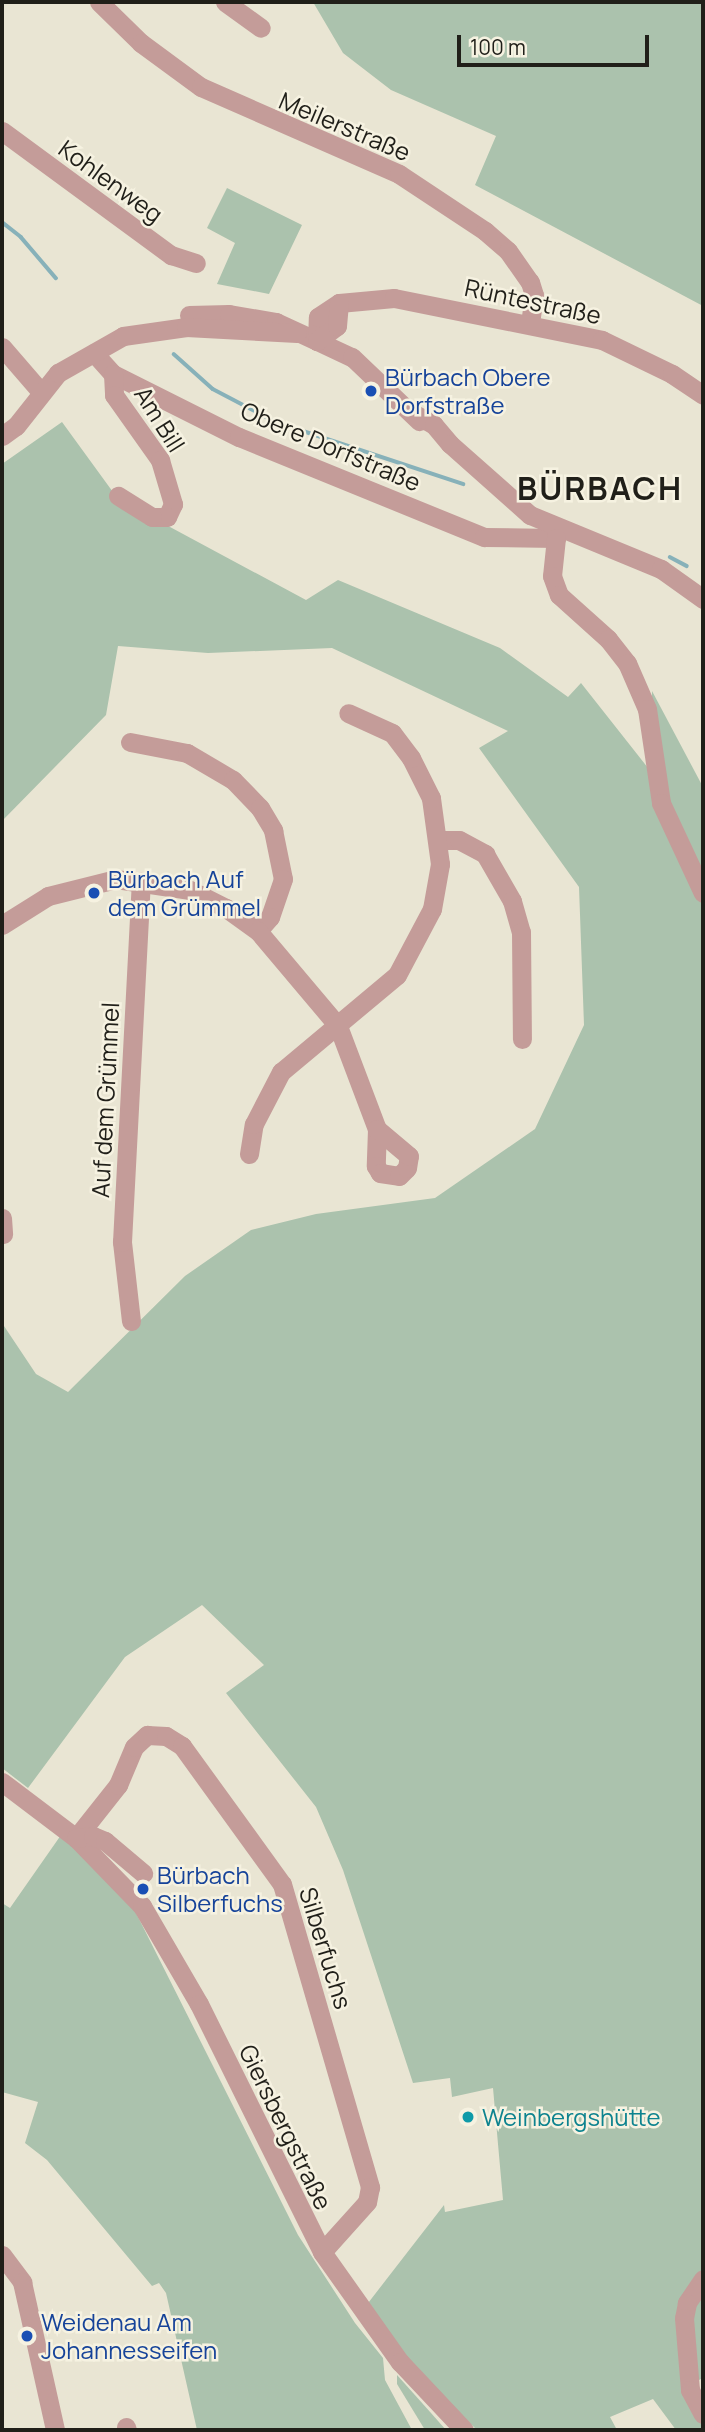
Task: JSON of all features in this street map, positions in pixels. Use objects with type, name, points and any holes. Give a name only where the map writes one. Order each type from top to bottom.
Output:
[{"type":"street","name":"Meilerstraße","points":[[99,2],[141,43],[201,87],[399,174],[485,231],[508,251],[530,282],[534,295],[530,322]]},
{"type":"street","points":[[225,2],[261,28]]},
{"type":"street","name":"Kohlenweg","points":[[2,131],[171,255],[196,263]]},
{"type":"street","name":"Rüntestraße","points":[[324,345],[318,317],[339,303],[394,298],[530,322],[602,340],[672,374],[703,395]]},
{"type":"street","name":"Obere Dorfstraße","points":[[2,433],[16,426],[35,399],[66,379],[94,352],[124,336],[162,328],[180,315],[229,314],[276,322],[352,357],[366,374],[411,412],[434,425],[450,444],[495,483],[510,500],[554,530]]},
{"type":"street","points":[[2,347],[35,399]]},
{"type":"street","name":"Obere Dorfstraße","points":[[94,352],[113,374],[239,437],[484,537],[554,530],[576,535],[582,542],[686,585],[703,599]]},
{"type":"street","name":"Am Bill","points":[[113,374],[114,394],[160,460],[173,504],[167,517],[152,517],[118,496]]},
{"type":"street","points":[[554,530],[552,576],[559,595],[608,639],[627,663],[647,709],[661,803],[703,893]]},
{"type":"street","points":[[249,1154],[254,1124],[281,1072],[382,991],[412,953],[432,909],[439,840],[431,798],[401,743],[392,733],[348,713]]},
{"type":"street","points":[[130,742],[187,753],[233,779],[260,808],[273,830],[283,879],[270,917],[258,931]]},
{"type":"street","points":[[439,840],[458,840],[485,854],[512,901],[521,932],[522,1039]]},
{"type":"street","points":[[2,925],[48,896],[116,879],[190,890],[258,931],[338,1026],[377,1129]]},
{"type":"street","name":"Auf dem Grümmel","points":[[131,1321],[122,1242],[141,881]]},
{"type":"street","name":"Silberfuchs","points":[[76,1838],[118,1785],[134,1746],[147,1735],[166,1736],[182,1746],[282,1884],[370,2187],[367,2202],[322,2252]]},
{"type":"street","name":"Giersbergstraße","points":[[2,1782],[76,1838],[131,1892],[163,1937],[322,2252],[400,2362],[464,2430]]},
{"type":"street","name":"Giersbergstraße","points":[[76,1838],[93,1836],[105,1841],[144,1872]]},
{"type":"street","points":[[3,2258],[22,2282],[55,2430]]},
{"type":"street","points":[[703,2279],[687,2303],[684,2318],[690,2390],[703,2414]]},
{"type":"green space","points":[[313,2],[703,2],[703,306],[475,185],[496,136],[391,90],[343,53]]},
{"type":"green space","points":[[227,188],[302,225],[269,294],[217,284],[235,243],[207,228]]},
{"type":"green space","points":[[62,422],[118,499],[306,600],[338,580],[500,648],[568,697],[581,683],[652,773],[652,691],[703,787],[703,2378],[693,2383],[703,2404],[703,2430],[676,2430],[653,2399],[610,2417],[617,2430],[477,2430],[425,2380],[365,2307],[444,2205],[445,2212],[503,2200],[493,2088],[452,2097],[450,2078],[413,2083],[343,1870],[316,1807],[226,1693],[264,1665],[202,1605],[125,1657],[28,1788],[2,1768],[2,1323],[36,1374],[68,1392],[185,1276],[251,1230],[316,1214],[435,1198],[535,1129],[584,1025],[579,887],[479,748],[508,731],[332,648],[208,653],[118,646],[106,715],[2,821],[2,464]]},
{"type":"green space","points":[[61,1835],[133,1907],[298,2235],[355,2323],[383,2358],[385,2380],[412,2430],[197,2430],[166,2293],[159,2283],[152,2286],[47,2160],[25,2143],[38,2102],[2,2092],[2,1903],[10,1908]]},
{"type":"green space","points":[[397,2375],[446,2430],[425,2430],[397,2384]]},
{"type":"waterway","name":"BÜRBACH","points":[[2,222],[21,237],[56,278]]},
{"type":"waterway","name":"BÜRBACH","points":[[174,354],[213,389],[274,421]]},
{"type":"waterway","name":"BÜRBACH","points":[[282,424],[463,484]]},
{"type":"waterway","name":"BÜRBACH","points":[[670,557],[687,566]]},
{"type":"place","name":"Bürbach Obere Dorfstraße","points":[[371,391]]},
{"type":"place","name":"Bürbach Auf dem Grümmel","points":[[94,893]]},
{"type":"place","name":"Bürbach Silberfuchs","points":[[143,1889]]},
{"type":"place","name":"Weinbergshütte","points":[[468,2117]]},
{"type":"place","name":"Weidenau Am Johannesseifen","points":[[27,2336]]},
{"type":"district","name":"BÜRBACH","points":[[600,488]]}]
